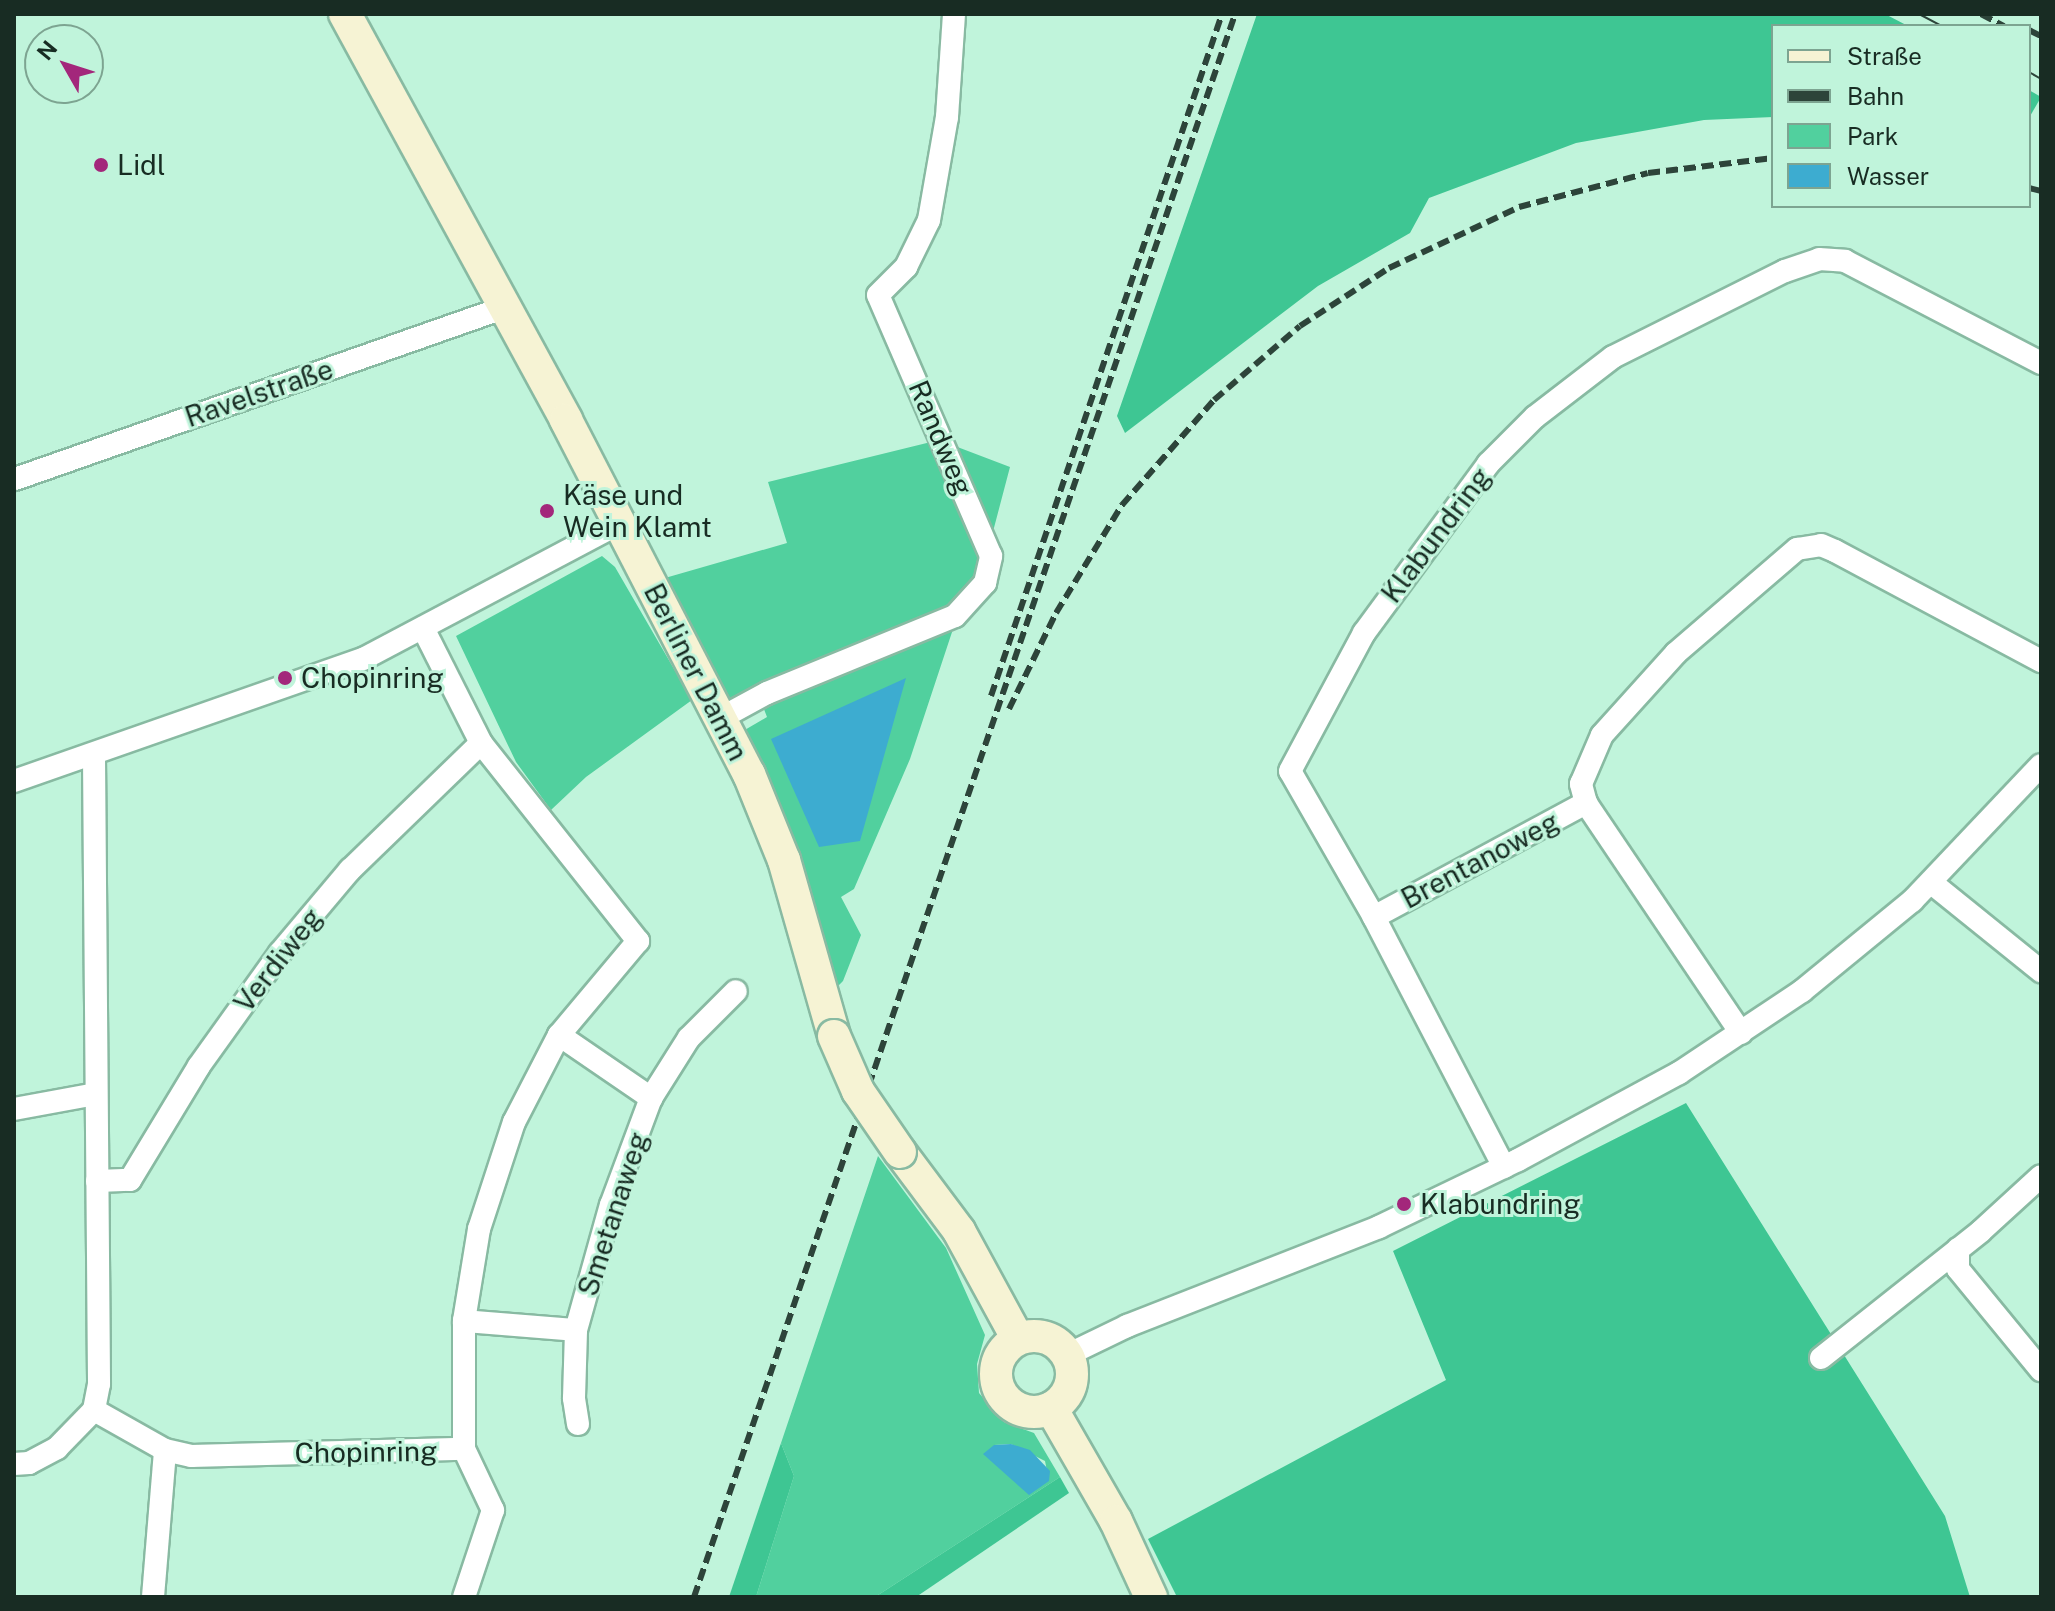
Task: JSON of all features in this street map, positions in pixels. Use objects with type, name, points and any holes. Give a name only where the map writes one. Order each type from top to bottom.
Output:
[{"type":"main road","name":"Berliner Damm","points":[[345,14],[721,718],[784,860],[834,1036],[858,1091],[959,1231],[1018,1339]]},
{"type":"main road","points":[[1042,1336],[1067,1355],[1070,1386],[1051,1408],[1020,1410],[1001,1396],[996,1367],[1007,1346],[1018,1339],[1042,1336]]},
{"type":"main road","points":[[1051,1408],[1116,1521],[1151,1597]]},
{"type":"street","name":"Randweg","points":[[721,718],[767,693],[955,616],[985,583],[991,556],[878,295],[906,267],[929,220],[947,117],[954,14]]},
{"type":"street","name":"Klabundring","points":[[1504,1167],[1374,917],[1290,771],[1364,633],[1417,554],[1488,464],[1535,417],[1613,357],[1664,328],[1819,259],[1845,261],[2041,363]]},
{"type":"street","name":"Ravelstraße","points":[[15,479],[503,308]]},
{"type":"street","points":[[14,781],[94,757],[297,686],[424,630],[618,524]]},
{"type":"street","points":[[1741,1033],[1586,803],[1581,784],[1602,735],[1676,653],[1797,549],[1821,545],[1835,551],[2041,661]]},
{"type":"street","name":"Chopinring","points":[[94,1410],[165,1450],[191,1456],[464,1449],[464,1321],[479,1229],[514,1122],[559,1035],[638,941],[481,743],[424,630]]},
{"type":"street","name":"Verdiweg","points":[[97,1181],[130,1180],[199,1066],[280,953],[350,870],[481,743]]},
{"type":"street","points":[[14,1464],[29,1463],[57,1448],[94,1410],[99,1384],[94,757]]},
{"type":"street","points":[[1067,1355],[1127,1326],[1330,1248],[1504,1167],[1652,1089],[1741,1033],[1827,972],[1933,884],[2041,765]]},
{"type":"street","name":"Brentanoweg","points":[[1374,917],[1586,803]]},
{"type":"street","points":[[1933,884],[2041,971]]},
{"type":"street","name":"Smetanaweg","points":[[578,1424],[574,1398],[576,1330],[611,1205],[651,1098],[689,1038],[736,991]]},
{"type":"street","name":"Smetanaweg","points":[[559,1035],[651,1098]]},
{"type":"street","points":[[14,1109],[96,1094]]},
{"type":"street","points":[[1821,1358],[1958,1249],[2041,1176]]},
{"type":"street","points":[[1958,1249],[1958,1269],[2041,1370]]},
{"type":"street","name":"Smetanaweg","points":[[464,1321],[576,1330]]},
{"type":"street","points":[[464,1449],[493,1510],[464,1597]]},
{"type":"street","points":[[153,1597],[165,1450]]},
{"type":"green space","points":[[1257,14],[1885,14],[1904,24],[1771,24],[1771,117],[1704,120],[1576,143],[1429,198],[1410,233],[1318,286],[1125,433],[1117,416]]},
{"type":"green space","points":[[2031,91],[2041,97],[2031,115]]},
{"type":"green space","points":[[939,440],[1010,467],[985,562],[965,598],[729,702],[665,578],[787,543],[768,482]]},
{"type":"green space","points":[[602,556],[615,567],[692,700],[586,777],[551,810],[516,762],[456,636]]},
{"type":"green space","points":[[956,620],[910,759],[854,889],[841,897],[861,935],[843,981],[834,990],[743,731],[767,717],[762,704]]},
{"type":"green space","points":[[1686,1103],[1945,1516],[1970,1597],[1177,1597],[1148,1539],[1446,1380],[1393,1251]]},
{"type":"green space","points":[[878,1156],[946,1248],[985,1335],[977,1364],[979,1393],[1004,1422],[1034,1433],[1060,1477],[875,1597],[756,1597],[794,1476],[781,1443]],"holes":[[[1011,1444],[1045,1461],[1049,1481],[994,1445]]]},
{"type":"green space","points":[[781,1443],[794,1476],[756,1597],[729,1597]]},
{"type":"green space","points":[[1060,1477],[1069,1493],[916,1597],[875,1597]]},
{"type":"water","points":[[906,678],[860,841],[819,847],[771,739]]},
{"type":"water","points":[[1011,1444],[1030,1450],[1050,1471],[1049,1481],[1029,1495],[983,1454],[994,1445]]},
{"type":"tram line","points":[[1919,14],[1938,24]]},
{"type":"tram line","points":[[2031,73],[2041,79]]},
{"type":"railway","points":[[991,696],[1222,14]]},
{"type":"railway","points":[[694,1597],[1235,14]]},
{"type":"railway","points":[[1981,14],[2000,24]]},
{"type":"railway","points":[[2031,31],[2041,36]]},
{"type":"railway","points":[[1009,709],[1056,613],[1122,505],[1214,400],[1300,326],[1389,268],[1519,207],[1648,173],[1771,158]]},
{"type":"railway","points":[[2031,188],[2041,191]]},
{"type":"place","name":"Lidl","points":[[101,165]]},
{"type":"place","name":"Käse und Wein Klamt","points":[[547,511]]},
{"type":"place","name":"Chopinring","points":[[285,678]]},
{"type":"place","name":"Klabundring","points":[[1404,1204]]}]
